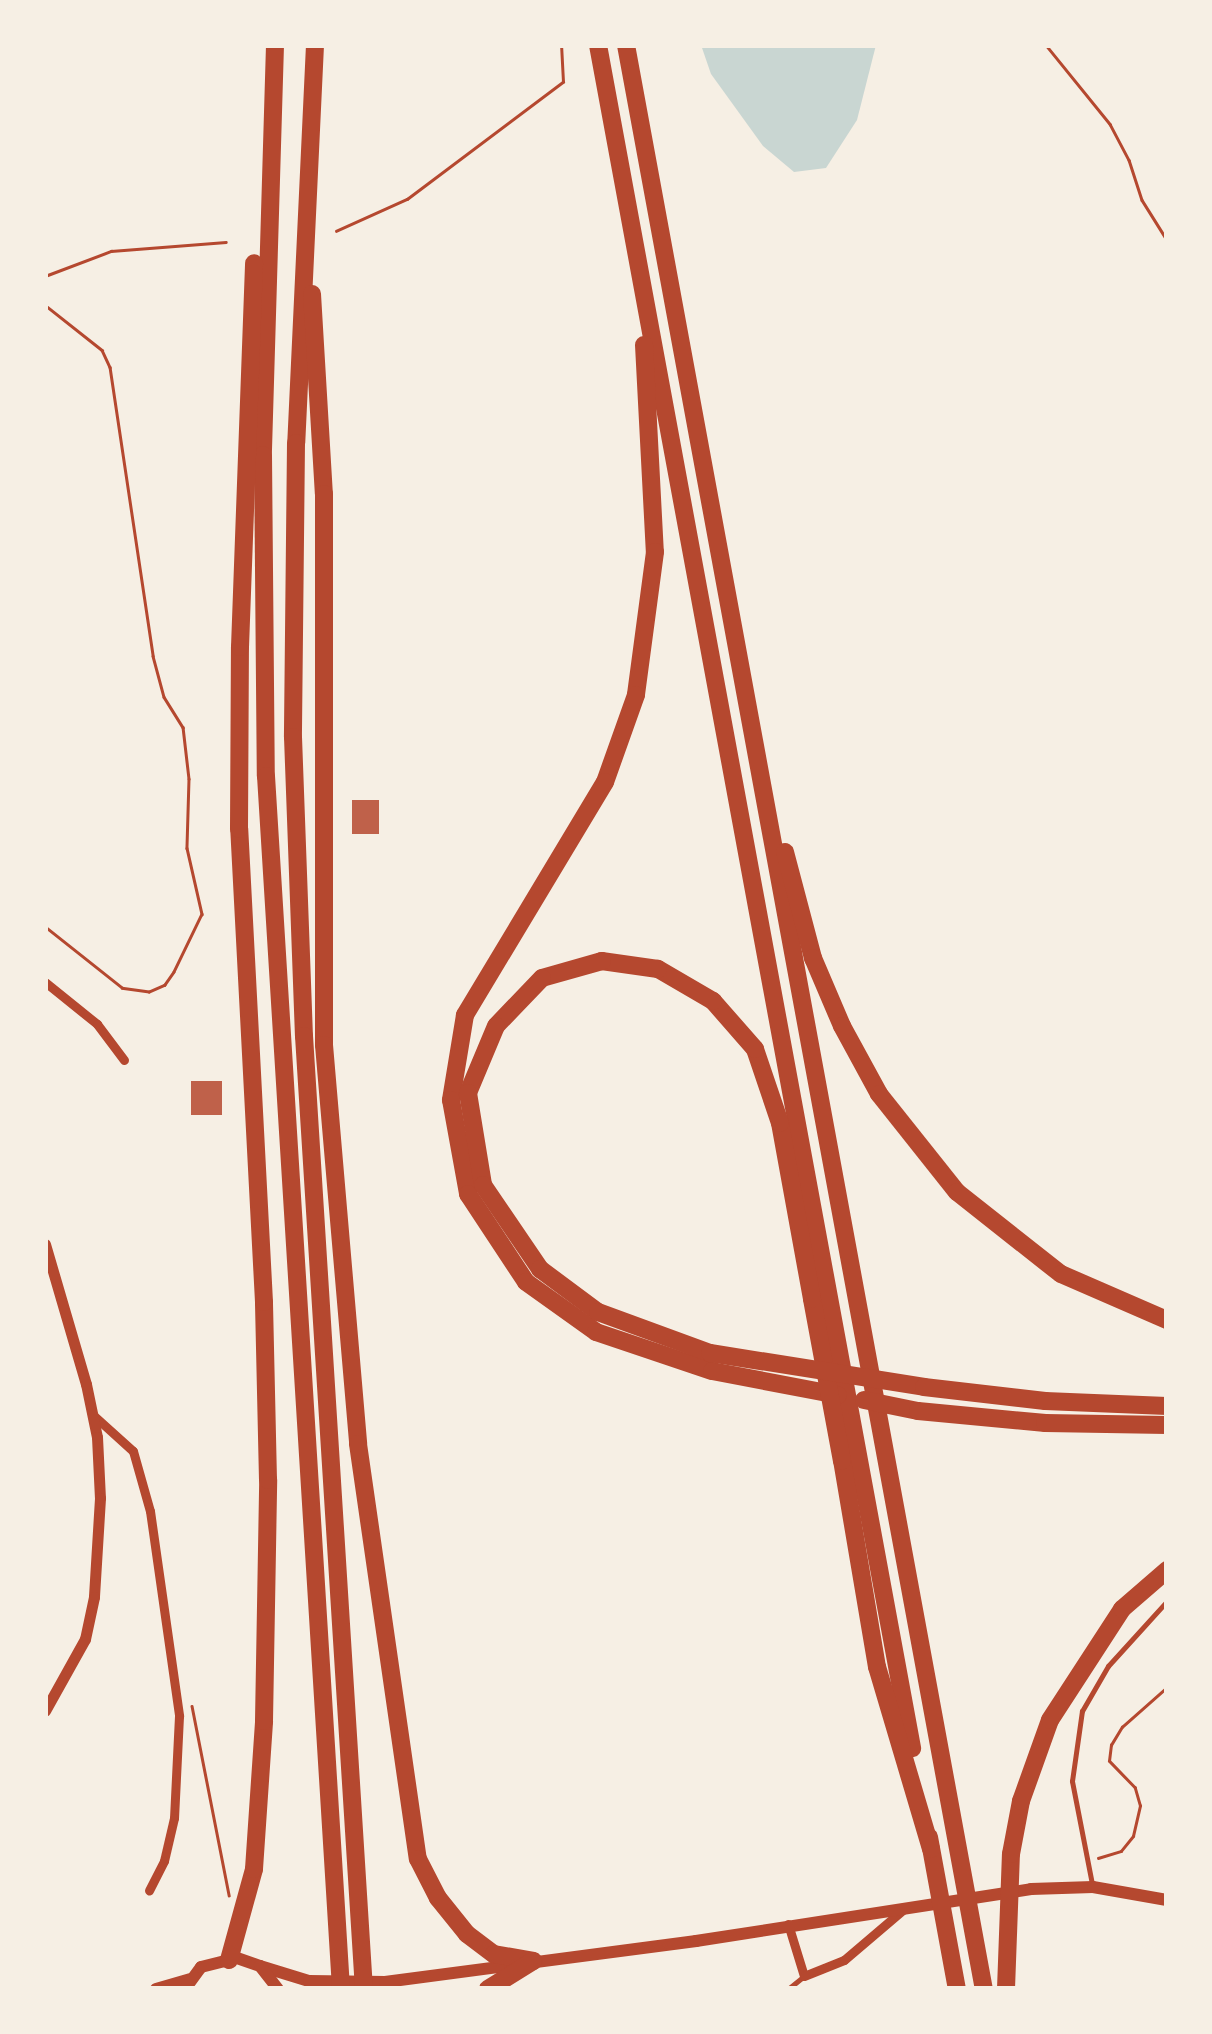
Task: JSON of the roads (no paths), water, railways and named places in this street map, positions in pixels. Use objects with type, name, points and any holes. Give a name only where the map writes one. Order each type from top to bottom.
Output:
[{"type":"highway","points":[[275,45],[262,455],[266,776],[341,1989]]},
{"type":"highway","points":[[315,45],[296,443],[292,737],[306,1056],[365,1989]]},
{"type":"highway","points":[[598,45],[851,1463],[956,1984]]},
{"type":"highway","points":[[626,45],[983,1982]]},
{"type":"highway","points":[[229,1960],[254,1869],[264,1721],[268,1480],[263,1283],[239,829],[240,647],[254,256],[261,174],[270,134]]},
{"type":"highway","points":[[307,198],[324,494],[324,1045],[358,1444],[418,1859],[438,1898],[467,1934],[494,1954],[532,1961]]},
{"type":"highway","points":[[641,275],[655,552],[636,695],[605,782],[466,1015],[451,1100],[468,1194],[526,1282],[596,1332],[612,1338],[712,1370],[918,1410],[1045,1423],[1167,1425]]},
{"type":"highway","points":[[754,735],[813,958],[879,1094],[957,1192],[1046,1263],[1061,1274],[1167,1320]]},
{"type":"highway","points":[[821,1299],[780,1123],[755,1049],[712,1001],[658,970],[602,962],[542,978],[496,1026],[468,1093],[482,1185],[540,1269],[598,1312],[710,1352],[749,1359],[958,1391],[1167,1406]]},
{"type":"highway","points":[[1006,1989],[1011,1854],[1021,1801],[1050,1720],[1122,1609],[1167,1570]]},
{"type":"highway","points":[[488,1989],[532,1961]]},
{"type":"main road","points":[[156,1989],[188,1984],[201,1967],[236,1958],[309,1981],[385,1982],[1031,1889],[1093,1888],[1167,1900]]},
{"type":"main road","points":[[260,1966],[278,1989]]},
{"type":"main road","points":[[365,1989],[385,1982]]},
{"type":"street","points":[[45,982],[97,1024],[124,1060]]},
{"type":"street","points":[[45,1244],[92,1414],[100,1498],[94,1597],[85,1640],[45,1711]]},
{"type":"street","points":[[92,1414],[132,1451],[150,1511],[179,1716],[174,1818],[164,1861],[149,1890]]},
{"type":"street","points":[[788,1924],[804,1976],[844,1960],[906,1907]]},
{"type":"lane","points":[[1093,1888],[1072,1781],[1082,1711],[1108,1666],[1167,1600]]},
{"type":"lane","points":[[788,1989],[804,1976]]}]
